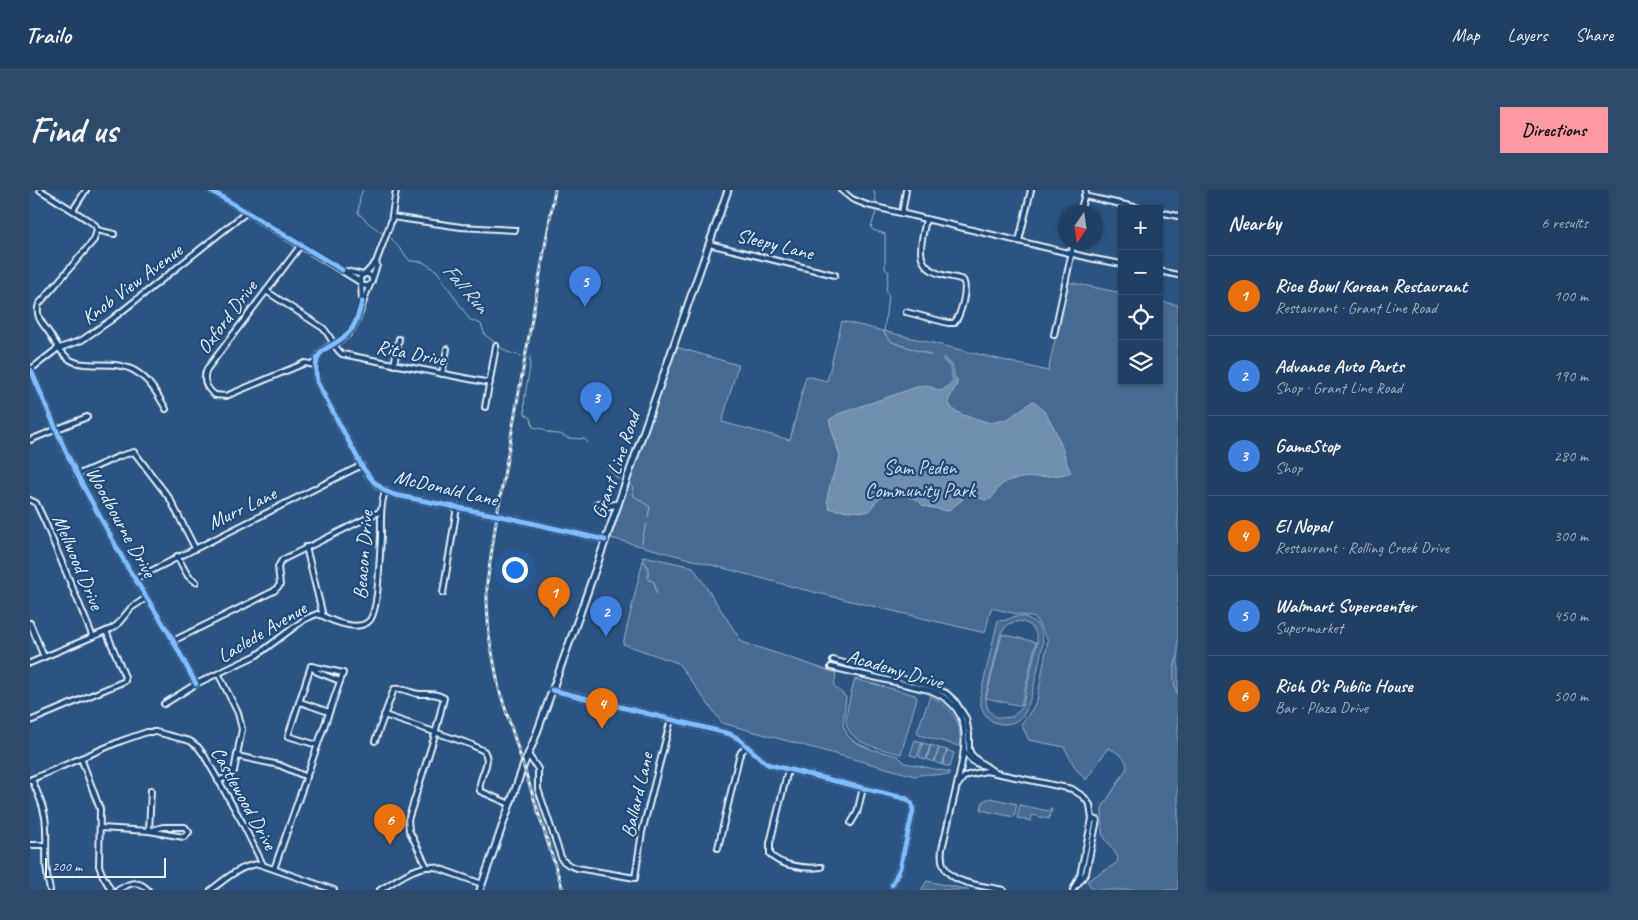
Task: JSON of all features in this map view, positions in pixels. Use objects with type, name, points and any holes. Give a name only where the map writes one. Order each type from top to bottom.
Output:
[{"type":"main road","name":"Grant Line Road","points":[[481,887],[728,190]]},
{"type":"main road","points":[[597,504],[602,503],[608,506],[618,504]]},
{"type":"street","points":[[40,190],[92,223],[98,230],[114,234]]},
{"type":"street","points":[[73,210],[86,190]]},
{"type":"street","points":[[210,190],[342,270],[364,286],[370,285]]},
{"type":"street","points":[[316,365],[323,350],[347,335],[353,328],[372,280],[377,265],[376,262],[392,217],[396,190]]},
{"type":"street","points":[[841,190],[852,199],[862,203],[902,214],[1118,263]]},
{"type":"street","points":[[902,214],[906,190]]},
{"type":"street","points":[[1019,241],[1031,190]]},
{"type":"street","points":[[1082,205],[1086,190]]},
{"type":"street","points":[[1084,196],[1126,205]]},
{"type":"street","name":"Knob View Avenue","points":[[30,370],[59,348],[82,340],[111,320],[247,212]]},
{"type":"street","points":[[1163,213],[1178,216]]},
{"type":"street","points":[[392,217],[475,228],[515,230]]},
{"type":"street","points":[[906,312],[954,323],[958,318],[966,290],[966,284],[963,280],[937,273],[929,269],[923,262],[920,250],[926,220]]},
{"type":"street","points":[[98,230],[94,240],[45,296],[37,312],[40,320],[66,357],[74,362],[123,365],[136,371],[152,385],[166,409]]},
{"type":"street","name":"Sleepy Lane","points":[[709,244],[835,275]]},
{"type":"street","name":"Oxford Drive","points":[[301,245],[207,369],[204,378],[207,388],[215,395],[226,396],[305,363],[316,365]]},
{"type":"street","points":[[1054,335],[1072,250]]},
{"type":"street","points":[[362,302],[360,278],[376,262]]},
{"type":"street","points":[[342,270],[369,275],[372,280]]},
{"type":"street","points":[[1163,272],[1178,275]]},
{"type":"street","name":"Rita Drive","points":[[266,291],[323,328],[339,352],[347,356],[490,383]]},
{"type":"street","points":[[394,365],[399,339]]},
{"type":"street","points":[[485,407],[496,346]]},
{"type":"street","points":[[442,374],[447,349]]},
{"type":"street","name":"McDonald Lane","points":[[316,365],[317,382],[362,465],[373,482],[385,491],[395,495],[605,540]]},
{"type":"street","name":"Woodbourne Drive","points":[[30,370],[77,475],[196,684]]},
{"type":"street","points":[[30,440],[87,417]]},
{"type":"street","points":[[77,475],[120,456],[134,452],[170,499],[195,548]]},
{"type":"street","name":"Murr Lane","points":[[135,579],[362,465]]},
{"type":"street","name":"Beacon Drive","points":[[306,547],[323,616],[334,621],[357,626],[364,624],[372,617],[376,604],[380,569],[381,511],[385,491]]},
{"type":"street","name":"Mellwood Drive","points":[[31,500],[36,503],[45,522],[93,637]]},
{"type":"street","points":[[443,593],[457,507]]},
{"type":"street","points":[[173,641],[274,591],[281,582],[278,567],[280,562],[306,547],[381,511]]},
{"type":"street","points":[[178,556],[188,576],[196,582]]},
{"type":"street","points":[[30,663],[116,627],[131,608],[146,598]]},
{"type":"street","name":"Laclede Avenue","points":[[164,704],[196,684],[219,675],[268,648],[305,619],[317,614],[323,616]]},
{"type":"street","points":[[30,623],[44,657]]},
{"type":"street","name":"Mellwood Drive","points":[[30,721],[124,682],[125,677],[106,631]]},
{"type":"street","name":"Academy Drive","points":[[833,660],[946,692],[956,701],[966,718],[971,754],[996,773]]},
{"type":"street","points":[[312,666],[316,672],[340,681]]},
{"type":"street","points":[[274,869],[343,673],[312,666]]},
{"type":"street","points":[[312,666],[288,736],[318,745]]},
{"type":"street","name":"Academy Drive","points":[[831,667],[928,690],[944,696],[957,710],[965,730],[965,749],[941,856],[945,870],[949,875],[962,881],[1003,890]]},
{"type":"street","points":[[218,781],[234,771],[241,732],[241,721],[219,675]]},
{"type":"street","points":[[375,741],[393,691],[396,688],[416,694],[440,695],[443,697],[444,700],[435,733],[408,820],[409,830],[427,867]]},
{"type":"street","points":[[552,690],[730,734],[747,746],[765,763],[907,799],[914,807],[900,868],[892,884]]},
{"type":"street","points":[[300,702],[329,712]]},
{"type":"street","points":[[384,715],[470,744],[484,751],[487,760],[479,785],[480,791],[510,804]]},
{"type":"street","name":"Ballard Lane","points":[[529,756],[538,769],[538,789],[562,860],[569,865],[586,870],[635,878],[642,832],[671,719]]},
{"type":"street","name":"Castlewood Drive","points":[[31,779],[137,735],[156,732],[194,743],[204,755],[242,822],[263,865]]},
{"type":"street","points":[[718,848],[739,757],[747,746]]},
{"type":"street","points":[[965,749],[968,756],[980,766],[986,766]]},
{"type":"street","points":[[237,756],[279,765],[306,777]]},
{"type":"street","points":[[81,758],[98,801],[100,813],[100,866],[111,890]]},
{"type":"street","points":[[979,772],[980,766]]},
{"type":"street","points":[[788,770],[770,844],[770,854],[782,862],[808,868],[821,867]]},
{"type":"street","points":[[957,787],[963,778],[986,771],[1072,790],[1084,797],[1090,805],[1095,819],[1086,873],[1074,888]]},
{"type":"street","points":[[31,779],[45,813],[45,867],[50,890]]},
{"type":"street","points":[[852,823],[857,813],[863,788]]},
{"type":"street","points":[[149,831],[151,790]]},
{"type":"street","points":[[100,828],[149,831],[184,837],[189,832],[185,827],[162,827],[149,831]]},
{"type":"street","points":[[30,845],[46,845]]},
{"type":"street","points":[[211,890],[246,867],[263,865],[334,890]]},
{"type":"street","points":[[380,890],[419,869],[427,867],[435,867],[481,887]]},
{"type":"street","points":[[118,890],[127,884],[134,883],[141,884],[148,890]]},
{"type":"green space","name":"Sam Peden Community Park","points":[[1068,282],[1118,292],[1118,385],[1163,385],[1163,302],[1178,305],[1178,890],[1093,890],[1087,881],[1117,863],[1118,857],[1102,834],[1102,808],[1127,768],[1127,764],[1121,755],[1108,748],[1086,780],[1076,769],[1064,747],[1029,740],[1021,724],[1037,700],[1048,640],[1035,618],[991,608],[985,633],[805,590],[611,538],[673,346],[738,365],[722,422],[790,440],[806,376],[827,381],[842,321],[1048,371]]},
{"type":"green space","points":[[644,556],[693,567],[742,642],[836,673],[834,686],[846,697],[843,725],[848,736],[855,742],[870,749],[898,756],[905,763],[950,772],[949,775],[925,774],[915,776],[722,723],[678,663],[623,644]]},
{"type":"green space","points":[[1016,616],[1022,616],[1031,620],[1041,631],[1043,642],[1027,709],[1018,720],[1010,724],[996,723],[987,717],[982,708],[980,697],[998,620],[1003,621]],"holes":[[[1024,622],[1031,626],[1035,632],[1037,644],[1022,708],[1012,717],[999,718],[990,712],[987,706],[986,695],[1001,633],[1008,624]]]},
{"type":"green space","points":[[1002,634],[1036,642],[1021,706],[986,698]]},
{"type":"green space","points":[[855,679],[915,695],[917,698],[901,754],[868,745],[853,736],[848,729],[846,716]]},
{"type":"green space","points":[[930,696],[944,704],[954,716],[959,730],[959,746],[919,735],[917,732]]},
{"type":"green space","points":[[915,740],[922,742],[917,757],[910,755]]},
{"type":"green space","points":[[923,743],[930,745],[926,760],[919,757]]},
{"type":"green space","points":[[931,745],[939,748],[934,762],[927,760]]},
{"type":"green space","points":[[939,748],[947,750],[942,765],[935,762]]},
{"type":"green space","points":[[947,750],[954,753],[950,767],[943,765]]},
{"type":"green space","points":[[990,798],[1017,804],[1014,817],[981,810],[983,801]]},
{"type":"green space","points":[[1020,805],[1049,811],[1052,809],[1049,819],[1032,815],[1031,821],[1017,818]]},
{"type":"green space","points":[[927,881],[969,890],[921,890]]},
{"type":"shaded area","points":[[957,379],[957,384],[948,401],[952,409],[963,415],[991,423],[1008,419],[1033,401],[1052,424],[1071,472],[1054,476],[1014,479],[999,487],[991,499],[985,500],[969,494],[964,495],[962,500],[948,511],[923,506],[920,502],[898,493],[889,494],[881,498],[866,512],[829,508],[827,500],[830,484],[840,457],[829,420],[838,414],[920,386],[927,385],[940,391]]},
{"type":"waterway","name":"Fall Run","points":[[363,190],[358,213],[382,233]]},
{"type":"waterway","points":[[874,190],[876,203]]},
{"type":"waterway","points":[[876,212],[871,227],[873,230],[885,234],[885,269],[889,272],[886,290],[889,297],[884,333],[892,342],[931,355]]},
{"type":"waterway","name":"Fall Run","points":[[391,238],[410,261],[423,262],[437,271],[470,320],[481,324],[485,335],[507,352],[521,356]]},
{"type":"waterway","name":"Fall Run","points":[[530,357],[524,407],[525,414],[531,418],[533,427],[568,438],[585,439],[589,444]]},
{"type":"waterway","points":[[944,359],[951,366],[954,379]]},
{"type":"waterway","name":"Fall Run","points":[[606,466],[619,480]]},
{"type":"waterway","name":"Fall Run","points":[[632,485],[634,496],[650,507],[648,517]]},
{"type":"waterway","name":"Fall Run","points":[[642,543],[647,524]]},
{"type":"waterway","name":"Fall Run","points":[[642,557],[648,568],[648,579],[654,582],[657,594]]},
{"type":"waterway","points":[[1178,657],[1174,676],[1178,695]]},
{"type":"railway","points":[[555,190],[497,515],[487,583],[487,603],[489,636],[499,689],[563,890]]},
{"type":"cycle path","points":[[210,190],[342,270]]},
{"type":"cycle path","points":[[362,302],[358,317],[352,328],[343,338],[324,349],[317,360],[316,369],[317,382],[363,468],[373,481],[385,491],[395,495],[505,517],[605,540]]},
{"type":"cycle path","points":[[31,370],[65,450],[81,482],[128,568],[169,633],[196,684]]},
{"type":"cycle path","points":[[552,690],[730,734],[739,739],[767,764],[907,799],[912,804],[913,811],[900,868],[892,885]]},
{"type":"place","name":"Walmart Supercenter","points":[[585,307]]},
{"type":"place","name":"GameStop","points":[[596,423]]},
{"type":"place","name":"Rice Bowl Korean Restaurant","points":[[554,618]]},
{"type":"place","name":"Advance Auto Parts","points":[[606,637]]},
{"type":"place","name":"El Nopal","points":[[602,729]]},
{"type":"place","name":"Rich O's Public House","points":[[390,845]]}]
